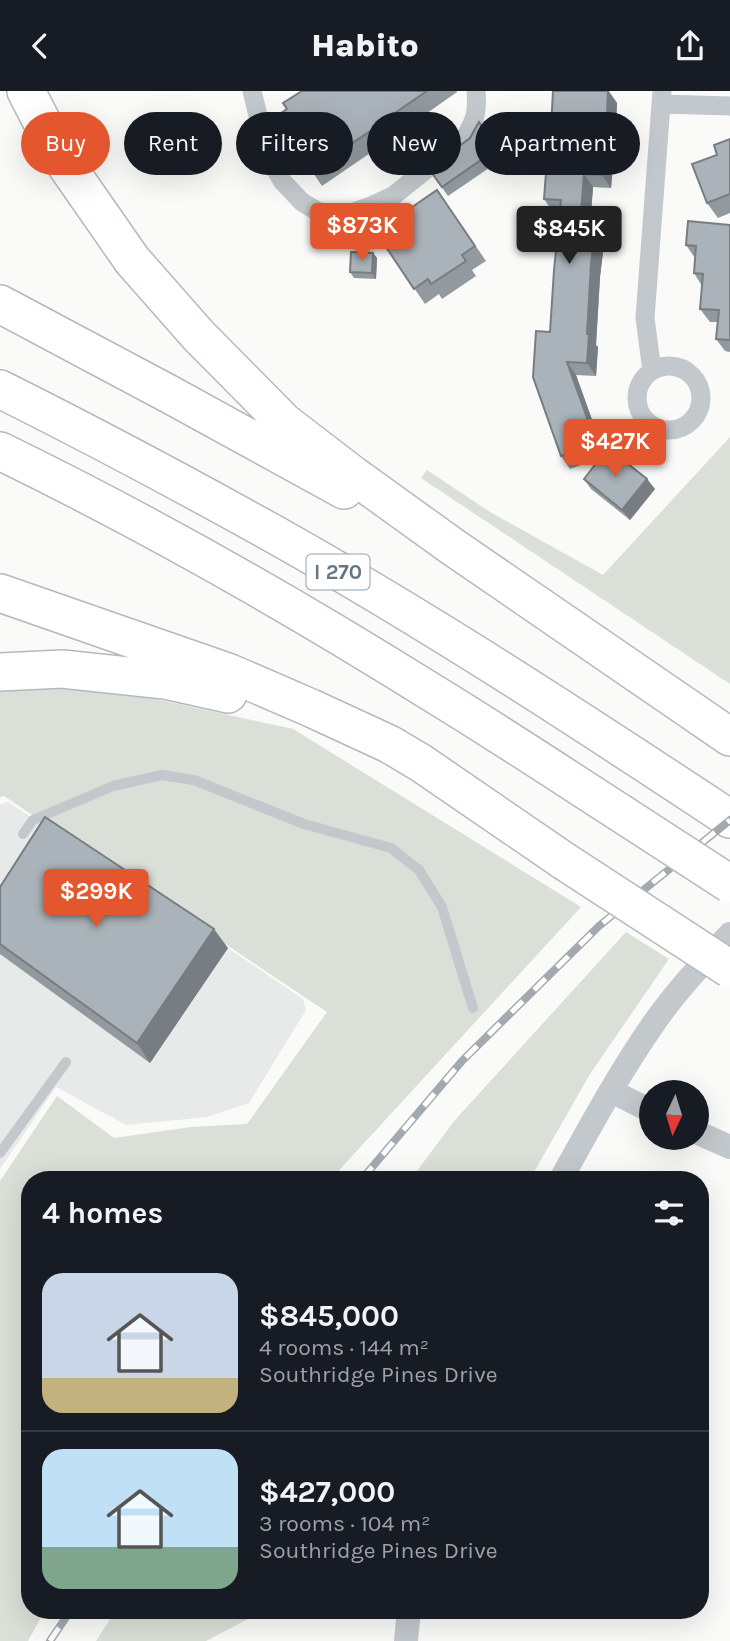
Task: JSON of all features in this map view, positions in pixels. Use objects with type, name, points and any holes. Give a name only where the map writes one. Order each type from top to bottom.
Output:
[{"type":"highway","points":[[26,91],[59,155],[132,260],[198,335],[284,422],[453,547],[725,733]]},
{"type":"highway","points":[[0,304],[453,547]]},
{"type":"highway","name":"I 270","points":[[0,389],[273,533],[483,659],[730,819]]},
{"type":"highway","name":"I 270","points":[[0,451],[220,567],[327,629],[431,691],[730,884]]},
{"type":"highway","points":[[0,593],[230,673],[389,744],[730,969]]},
{"type":"highway","points":[[0,671],[62,669],[165,680],[226,694],[389,744]]},
{"type":"street","points":[[252,91],[268,157],[283,183],[302,202],[317,211],[340,217],[393,196],[464,139],[472,126],[477,109],[476,91]]},
{"type":"street","points":[[652,370],[645,318],[662,97],[730,106]]},
{"type":"street","points":[[566,1171],[653,1024],[684,984],[730,934]]},
{"type":"street","points":[[611,1091],[639,1105]]},
{"type":"street","points":[[709,1138],[730,1147]]},
{"type":"street","points":[[406,1641],[408,1619]]},
{"type":"lane","points":[[23,834],[33,820],[113,786],[162,775],[194,780],[304,824],[391,848],[419,870],[442,907],[473,1008]]},
{"type":"lane","points":[[0,1153],[66,1062]]},
{"type":"shaded area","points":[[730,437],[730,684],[421,478],[427,470],[490,512],[603,575]]},
{"type":"shaded area","points":[[0,686],[101,687],[293,729],[581,907],[338,1171],[21,1171],[21,1619],[40,1619],[28,1641],[0,1641],[0,1181],[57,1096],[114,1138],[191,1127],[247,1124],[327,1012],[4,796],[0,797]]},
{"type":"shaded area","points":[[8,802],[303,999],[306,1010],[249,1103],[207,1117],[126,1125],[56,1087],[0,1169],[0,804]]},
{"type":"shaded area","points":[[626,932],[669,959],[590,1074],[535,1171],[417,1171],[455,1120]]},
{"type":"shaded area","points":[[110,1619],[248,1619],[206,1641],[96,1641]]},
{"type":"building","points":[[302,91],[427,91],[396,112],[367,112],[367,133],[353,143],[353,112],[282,112],[287,109],[283,103]]},
{"type":"building","points":[[553,91],[608,91],[607,112],[552,112]]},
{"type":"building","points":[[475,129],[475,164],[461,174],[461,145],[470,138]]},
{"type":"building","points":[[730,139],[730,194],[707,203],[692,164],[717,155],[714,145]]},
{"type":"building","points":[[433,175],[459,175],[442,187]]},
{"type":"building","points":[[546,175],[584,175],[581,213],[597,214],[591,264],[587,363],[567,362],[596,443],[561,456],[533,377],[536,331],[550,332],[561,200],[544,199]]},
{"type":"building","points":[[437,190],[475,246],[462,255],[466,261],[431,284],[428,279],[414,289],[376,232]]},
{"type":"building","points":[[688,221],[730,225],[730,340],[716,339],[719,310],[700,309],[703,274],[694,273],[696,246],[686,245]]},
{"type":"building","points":[[351,252],[373,253],[372,273],[350,272]]},
{"type":"building","points":[[608,448],[647,479],[622,510],[584,479]]},
{"type":"building","points":[[45,817],[214,929],[137,1043],[0,944],[0,887]]},
{"type":"railway","points":[[369,1171],[462,1061],[599,926],[730,820]]},
{"type":"railway","points":[[50,1641],[65,1619]]}]
